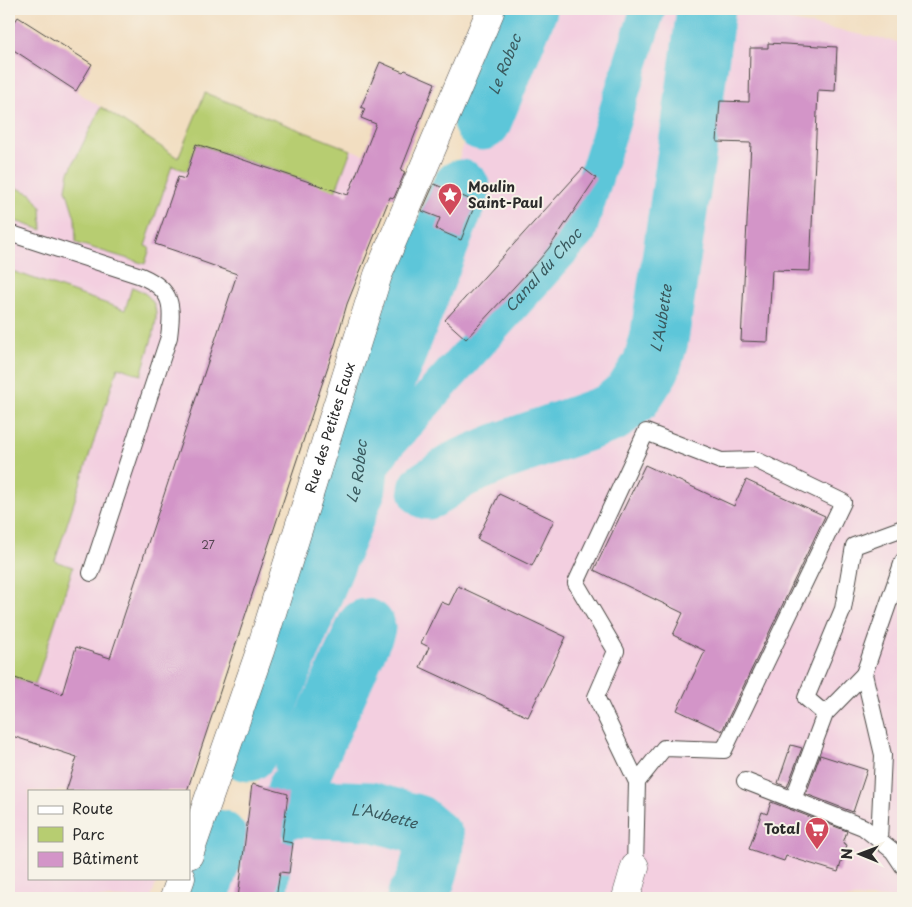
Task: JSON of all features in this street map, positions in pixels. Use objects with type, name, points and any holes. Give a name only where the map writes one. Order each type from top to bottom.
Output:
[{"type":"street","name":"Rue des Petites Eaux","points":[[190,852],[260,651],[378,276],[490,9]]},
{"type":"street","points":[[626,898],[635,868]]},
{"type":"street","points":[[174,898],[180,880]]},
{"type":"lane","points":[[9,233],[147,279],[163,290],[170,303],[172,318],[169,337],[91,573]]},
{"type":"lane","points":[[635,868],[637,782],[596,697],[616,652],[576,583],[646,432],[722,461],[756,460],[843,502],[724,750],[664,748],[637,782]]},
{"type":"lane","points":[[826,714],[806,698],[843,609],[854,546],[903,528]]},
{"type":"lane","points":[[793,800],[826,714],[864,674],[903,561]]},
{"type":"lane","points":[[864,674],[883,755],[879,840]]},
{"type":"lane","points":[[744,782],[863,827],[893,851],[903,866]]},
{"type":"shaded area","points":[[507,9],[730,9],[903,43],[903,898],[221,898]]},
{"type":"shaded area","points":[[9,47],[178,158],[205,93],[401,169],[347,304],[187,790],[28,790],[28,880],[157,880],[151,898],[9,898]]},
{"type":"green space","points":[[205,93],[351,150],[333,198],[321,193],[310,182],[197,144],[187,171],[172,166],[145,246],[150,248],[145,264],[76,243],[75,218],[66,189],[69,172],[101,107],[178,158]]},
{"type":"green space","points":[[9,185],[32,194],[41,207],[42,230],[9,219]]},
{"type":"green space","points":[[9,270],[125,310],[132,287],[149,297],[156,310],[155,327],[141,375],[118,367],[55,561],[73,567],[35,685],[9,676]]},
{"type":"building","points":[[18,17],[92,64],[76,91],[9,47],[9,31]]},
{"type":"building","points":[[768,43],[837,47],[835,91],[818,90],[810,271],[772,270],[768,342],[741,341],[751,143],[717,142],[720,101],[749,102],[750,48],[768,48]]},
{"type":"building","points":[[380,62],[435,83],[401,170],[405,172],[394,198],[390,197],[347,304],[187,790],[66,790],[77,757],[9,735],[9,676],[62,694],[76,647],[110,658],[237,274],[155,244],[178,177],[185,179],[196,144],[348,195],[376,124],[361,118],[365,109],[361,107]]},
{"type":"building","points":[[583,168],[596,178],[549,248],[466,339],[445,320]]},
{"type":"building","points":[[434,184],[476,202],[461,240],[436,229],[440,218],[422,211]]},
{"type":"building","points":[[645,465],[734,506],[746,480],[825,516],[722,731],[677,710],[705,651],[673,635],[683,613],[594,570]]},
{"type":"building","points":[[499,494],[554,520],[532,566],[477,539]]},
{"type":"building","points":[[458,586],[566,637],[528,717],[420,667],[429,647],[421,643],[441,602],[449,605]]},
{"type":"building","points":[[791,745],[802,748],[787,787],[778,783]]},
{"type":"building","points":[[820,755],[867,770],[853,812],[806,794]]},
{"type":"building","points":[[252,784],[288,794],[282,841],[293,843],[289,873],[280,872],[276,898],[238,898]]},
{"type":"building","points":[[771,802],[847,831],[843,843],[847,845],[838,872],[786,856],[784,861],[749,849],[762,812],[767,814]]},
{"type":"waterway","name":"Le Robec","points":[[482,121],[528,9]]},
{"type":"waterway","name":"Canal du Choc","points":[[357,487],[386,446],[579,231],[648,9]]},
{"type":"waterway","name":"L'Aubette","points":[[428,490],[460,469],[500,452],[611,413],[633,395],[651,367],[659,340],[706,9]]},
{"type":"waterway","name":"Le Robec","points":[[248,752],[357,487],[363,433],[394,360],[461,189]]},
{"type":"waterway","name":"L'Aubette","points":[[304,767],[366,628]]},
{"type":"waterway","name":"L'Aubette","points":[[296,791],[294,808],[369,811],[416,824],[435,840],[431,863],[416,898]]},
{"type":"waterway","name":"L'Aubette","points":[[282,898],[294,808]]},
{"type":"waterway","name":"Le Robec","points":[[200,898],[218,839]]},
{"type":"place","name":"Moulin Saint-Paul","points":[[450,216]]},
{"type":"place","name":"Total","points":[[817,850]]}]
